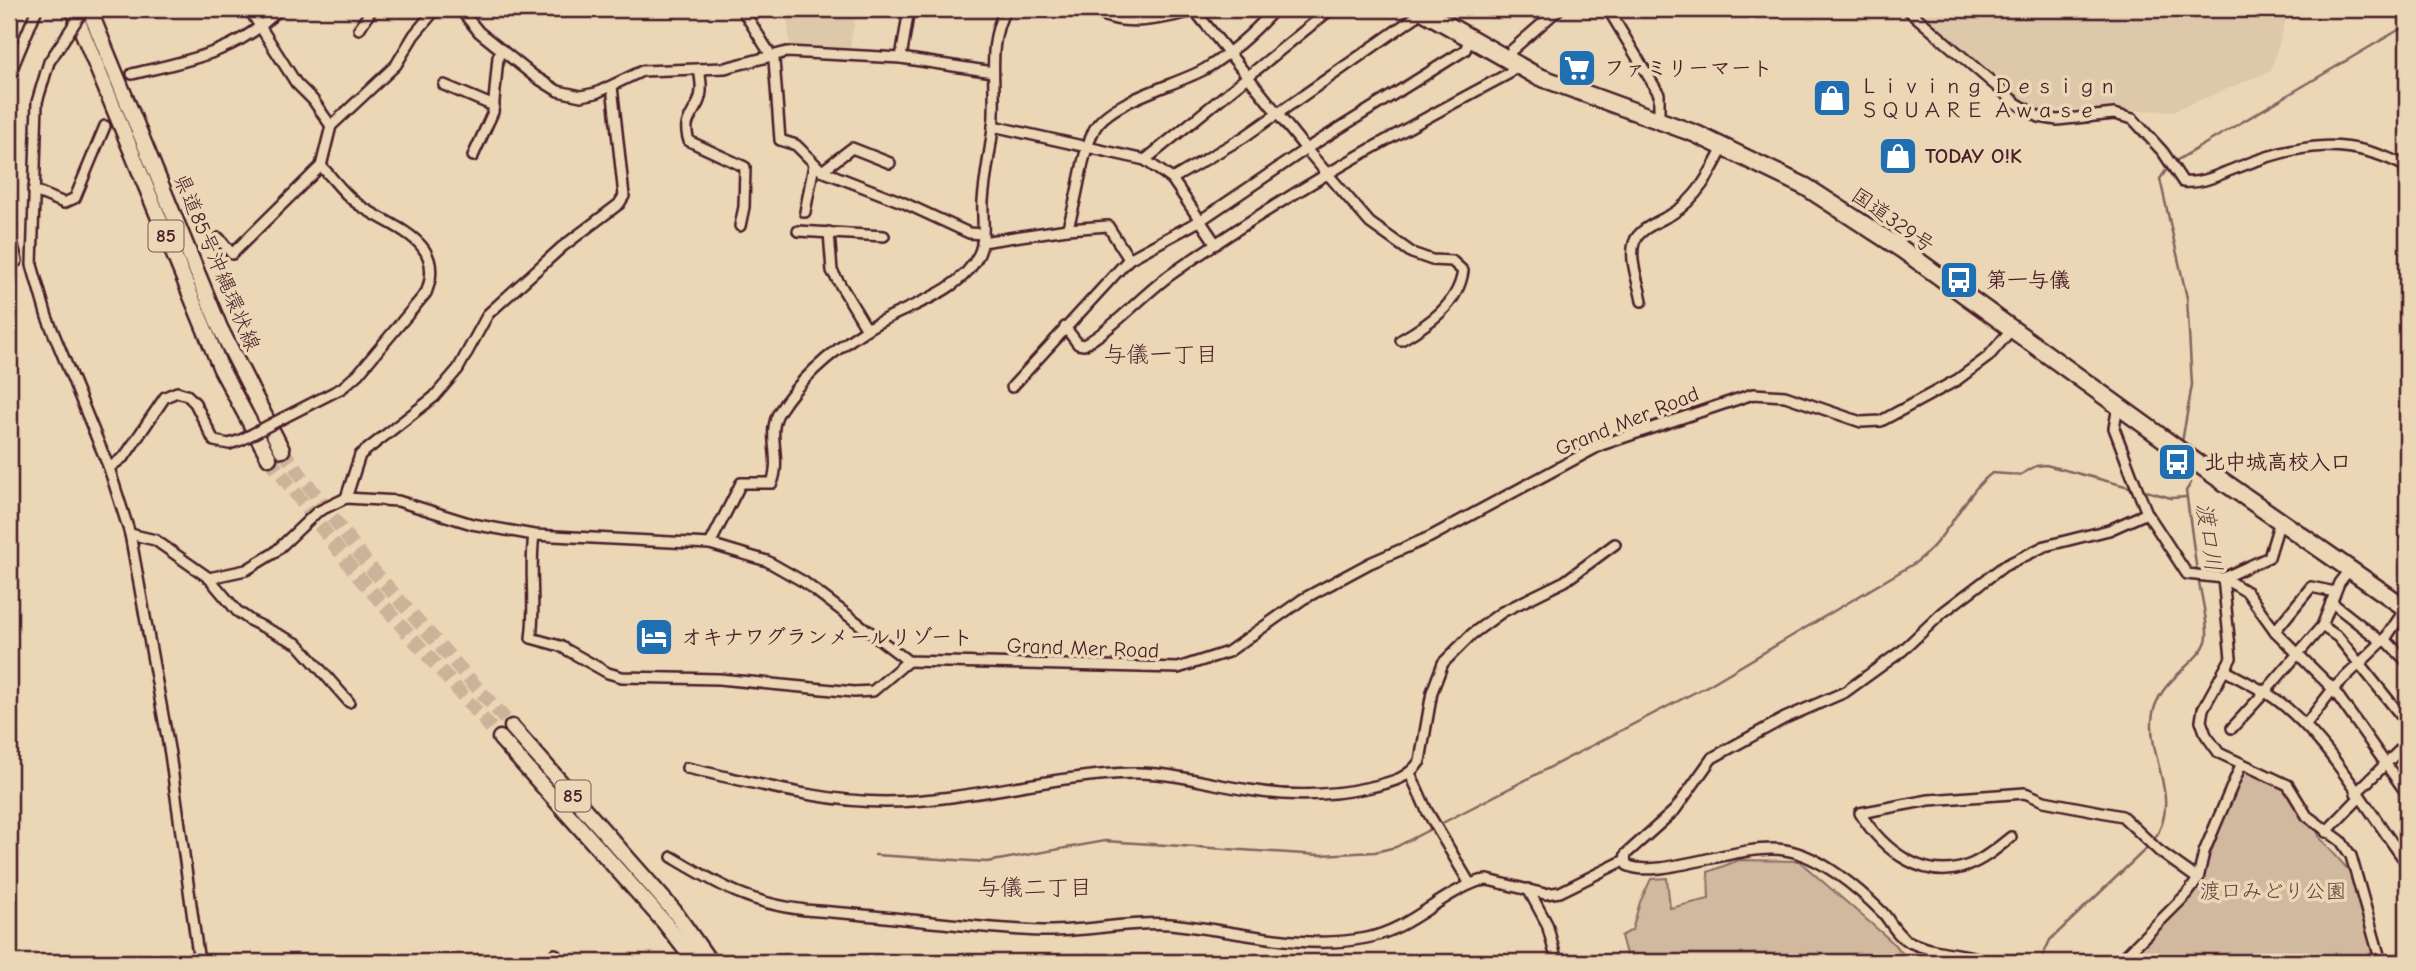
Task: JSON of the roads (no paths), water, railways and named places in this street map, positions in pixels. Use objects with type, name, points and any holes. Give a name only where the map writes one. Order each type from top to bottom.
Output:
[{"type":"highway","name":"国道329号","points":[[1419,9],[1511,62],[1564,88],[1724,146],[1796,181],[1838,207],[2349,570],[2407,608]]},
{"type":"main road","name":"県道85号沖縄環状線","points":[[73,9],[221,369],[269,458]]},
{"type":"main road","name":"県道85号沖縄環状線","points":[[86,9],[220,328],[282,450]]},
{"type":"main road","name":"85","points":[[512,727],[628,870],[695,962]]},
{"type":"main road","name":"85","points":[[500,738],[628,870],[674,911],[710,962]]},
{"type":"street","points":[[9,76],[37,9]]},
{"type":"street","points":[[86,9],[49,62],[37,102],[32,265],[47,317],[108,468],[130,534],[170,754],[199,962]]},
{"type":"street","points":[[249,9],[263,26],[296,83],[313,100],[331,126]]},
{"type":"street","points":[[132,74],[201,58],[250,36],[279,9]]},
{"type":"street","points":[[359,29],[372,9]]},
{"type":"street","points":[[219,238],[232,254],[321,166],[331,126],[396,65],[414,35],[436,9]]},
{"type":"street","points":[[460,9],[479,32],[558,91],[581,96],[612,86],[642,71],[745,65],[787,52],[901,58],[993,72]]},
{"type":"street","points":[[742,9],[774,60],[780,140],[796,145],[818,168],[982,238],[1108,226],[1129,259]]},
{"type":"street","points":[[901,58],[909,9]]},
{"type":"street","points":[[710,544],[741,484],[772,483],[777,470],[777,449],[772,430],[778,413],[816,368],[867,328],[958,282],[971,268],[982,238],[985,176],[993,126],[993,72],[998,22],[1006,9]]},
{"type":"street","points":[[1093,9],[1102,16],[1130,20],[1195,11],[1327,175],[1370,223],[1412,253],[1432,260],[1452,261],[1462,271],[1451,301],[1423,328],[1401,340]]},
{"type":"street","points":[[1068,229],[1088,147],[1095,128],[1108,112],[1206,69],[1275,9]]},
{"type":"street","points":[[1145,160],[1331,9]]},
{"type":"street","points":[[1172,179],[1244,137],[1275,112],[1414,18],[1419,9]]},
{"type":"street","points":[[1065,327],[1078,344],[1084,345],[1101,335],[1168,276],[1216,244],[1327,175],[1508,74],[1512,50],[1559,9]]},
{"type":"street","points":[[1608,9],[1660,94],[1659,121]]},
{"type":"street","points":[[1907,9],[2016,103],[2039,117],[2057,120],[2114,114],[2133,119],[2163,152],[2183,182],[2199,184],[2274,153],[2304,146],[2364,149],[2407,167]]},
{"type":"street","points":[[1012,387],[1129,259],[1201,220],[1306,149],[1465,50],[1470,39]]},
{"type":"street","points":[[473,156],[494,106],[498,57],[502,50]]},
{"type":"street","points":[[699,68],[702,87],[698,103],[686,121],[685,129],[689,141],[744,167],[745,195],[740,226]]},
{"type":"street","points":[[444,85],[494,106]]},
{"type":"street","points":[[346,498],[360,455],[434,397],[458,369],[488,314],[562,247],[619,204],[624,196],[612,86]]},
{"type":"street","points":[[33,190],[64,203],[75,198],[105,126]]},
{"type":"street","points":[[993,126],[1145,160],[1172,179],[1216,244]]},
{"type":"street","points":[[1642,301],[1633,263],[1633,245],[1637,235],[1688,203],[1713,169],[1724,146]]},
{"type":"street","points":[[805,212],[818,168],[852,148],[890,163]]},
{"type":"street","points":[[108,468],[125,456],[165,397],[177,392],[187,395],[195,403],[214,441],[229,444],[342,388],[358,374],[426,293],[432,279],[428,252],[418,241],[353,201],[321,166]]},
{"type":"street","points":[[9,230],[13,260],[32,265]]},
{"type":"street","points":[[798,231],[884,236]]},
{"type":"street","points":[[830,232],[832,271],[867,328]]},
{"type":"street","name":"Grand Mer Road","points":[[908,661],[1137,669],[1178,668],[1208,660],[1228,652],[1303,599],[1370,563],[1430,537],[1601,445],[1753,394],[1785,396],[1861,422],[1881,421],[1957,380],[1988,357],[2011,330]]},
{"type":"street","points":[[2118,406],[2114,428],[2147,513],[2172,555],[2187,574],[2223,578],[2247,592],[2275,631],[2333,689],[2407,794]]},
{"type":"street","points":[[209,578],[246,570],[274,553],[317,512],[346,498],[398,500],[472,524],[534,535],[710,544],[767,561],[804,582],[908,661],[873,691],[864,692],[608,673],[560,646],[531,638],[536,607],[530,559],[534,535]]},
{"type":"street","points":[[1991,962],[1905,940],[1883,913],[1839,877],[1787,850],[1763,847],[1705,861],[1639,870],[1627,865],[1626,854],[1675,810],[1704,767],[1723,750],[1785,718],[1845,692],[1903,650],[1942,613],[2004,566],[2045,546],[2109,530],[2147,513]]},
{"type":"street","points":[[2223,578],[2269,557],[2280,521]]},
{"type":"street","points":[[130,534],[155,541],[209,578],[237,611],[260,627],[298,644],[349,702]]},
{"type":"street","points":[[687,768],[772,787],[886,802],[941,798],[1035,782],[1136,773],[1251,791],[1308,794],[1354,790],[1398,780],[1410,773],[1420,761],[1432,692],[1443,663],[1502,612],[1565,581],[1615,544]]},
{"type":"street","points":[[2232,728],[2322,626],[2335,592],[2349,570]]},
{"type":"street","points":[[2223,578],[2231,658],[2203,709],[2201,721],[2206,735],[2219,753],[2288,785],[2307,816],[2341,841],[2351,856],[2381,962]]},
{"type":"street","points":[[2275,631],[2311,587],[2335,592]]},
{"type":"street","points":[[2331,602],[2383,640],[2407,662]]},
{"type":"street","points":[[2306,724],[2333,689],[2383,640],[2407,608]]},
{"type":"street","points":[[2322,626],[2338,637],[2407,723]]},
{"type":"street","points":[[2226,670],[2283,703],[2306,724],[2403,858],[2407,854]]},
{"type":"street","points":[[2326,832],[2384,763],[2407,743]]},
{"type":"street","points":[[2119,962],[2188,893],[2198,879],[2204,852],[2241,765]]},
{"type":"street","points":[[1410,773],[1427,811],[1470,884]]},
{"type":"street","points":[[2011,837],[1971,864],[1935,870],[1898,856],[1880,841],[1860,813],[1929,800],[2025,793],[2044,801],[2122,816],[2159,851],[2198,879]]},
{"type":"street","points":[[672,857],[729,891],[775,906],[1000,929],[1048,931],[1168,924],[1323,942],[1364,939],[1386,933],[1470,884],[1488,880],[1545,894],[1560,892],[1625,860]]},
{"type":"street","points":[[1528,889],[1547,924],[1556,958],[1553,962]]},
{"type":"waterway","name":"渡口川","points":[[2174,162],[2407,25]]},
{"type":"waterway","name":"渡口川","points":[[2169,166],[2160,179],[2187,298],[2192,385],[2182,442]]},
{"type":"waterway","name":"渡口川","points":[[2186,462],[2191,483],[2186,491],[2197,572]]},
{"type":"waterway","points":[[875,855],[987,862],[1105,841],[1320,855],[1375,852],[1396,847],[1709,685],[1915,563],[1927,553],[1972,494],[1992,473],[2020,475],[2036,466],[2046,465],[2133,488]]},
{"type":"waterway","points":[[2139,489],[2171,498],[2187,497]]},
{"type":"waterway","name":"渡口川","points":[[2153,841],[2161,826],[2165,797],[2155,752],[2152,721],[2161,694],[2197,655],[2207,637],[2198,578]]},
{"type":"waterway","name":"渡口川","points":[[2040,962],[2050,940],[2149,846]]},
{"type":"tunnel","points":[[282,450],[369,566],[512,727]]},
{"type":"tunnel","points":[[269,458],[358,576],[500,738]]},
{"type":"place","name":"ファミリーマート","points":[[1577,68]]},
{"type":"place","name":"Ｌｉｖｉｎｇ Ｄｅｓｉｇｎ ＳＱＵＡＲＥ Ａｗａｓｅ","points":[[1832,98]]},
{"type":"place","name":"TODAY O!K","points":[[1898,156]]},
{"type":"place","name":"第一与儀","points":[[1959,280]]},
{"type":"place","name":"北中城高校入口","points":[[2177,462]]},
{"type":"place","name":"オキナワグランメールリゾート","points":[[654,637]]},
{"type":"district","name":"与儀一丁目","points":[[1161,354]]},
{"type":"district","name":"与儀二丁目","points":[[1035,887]]},
{"type":"park label","name":"渡口みどり公園","points":[[2273,891]]}]
